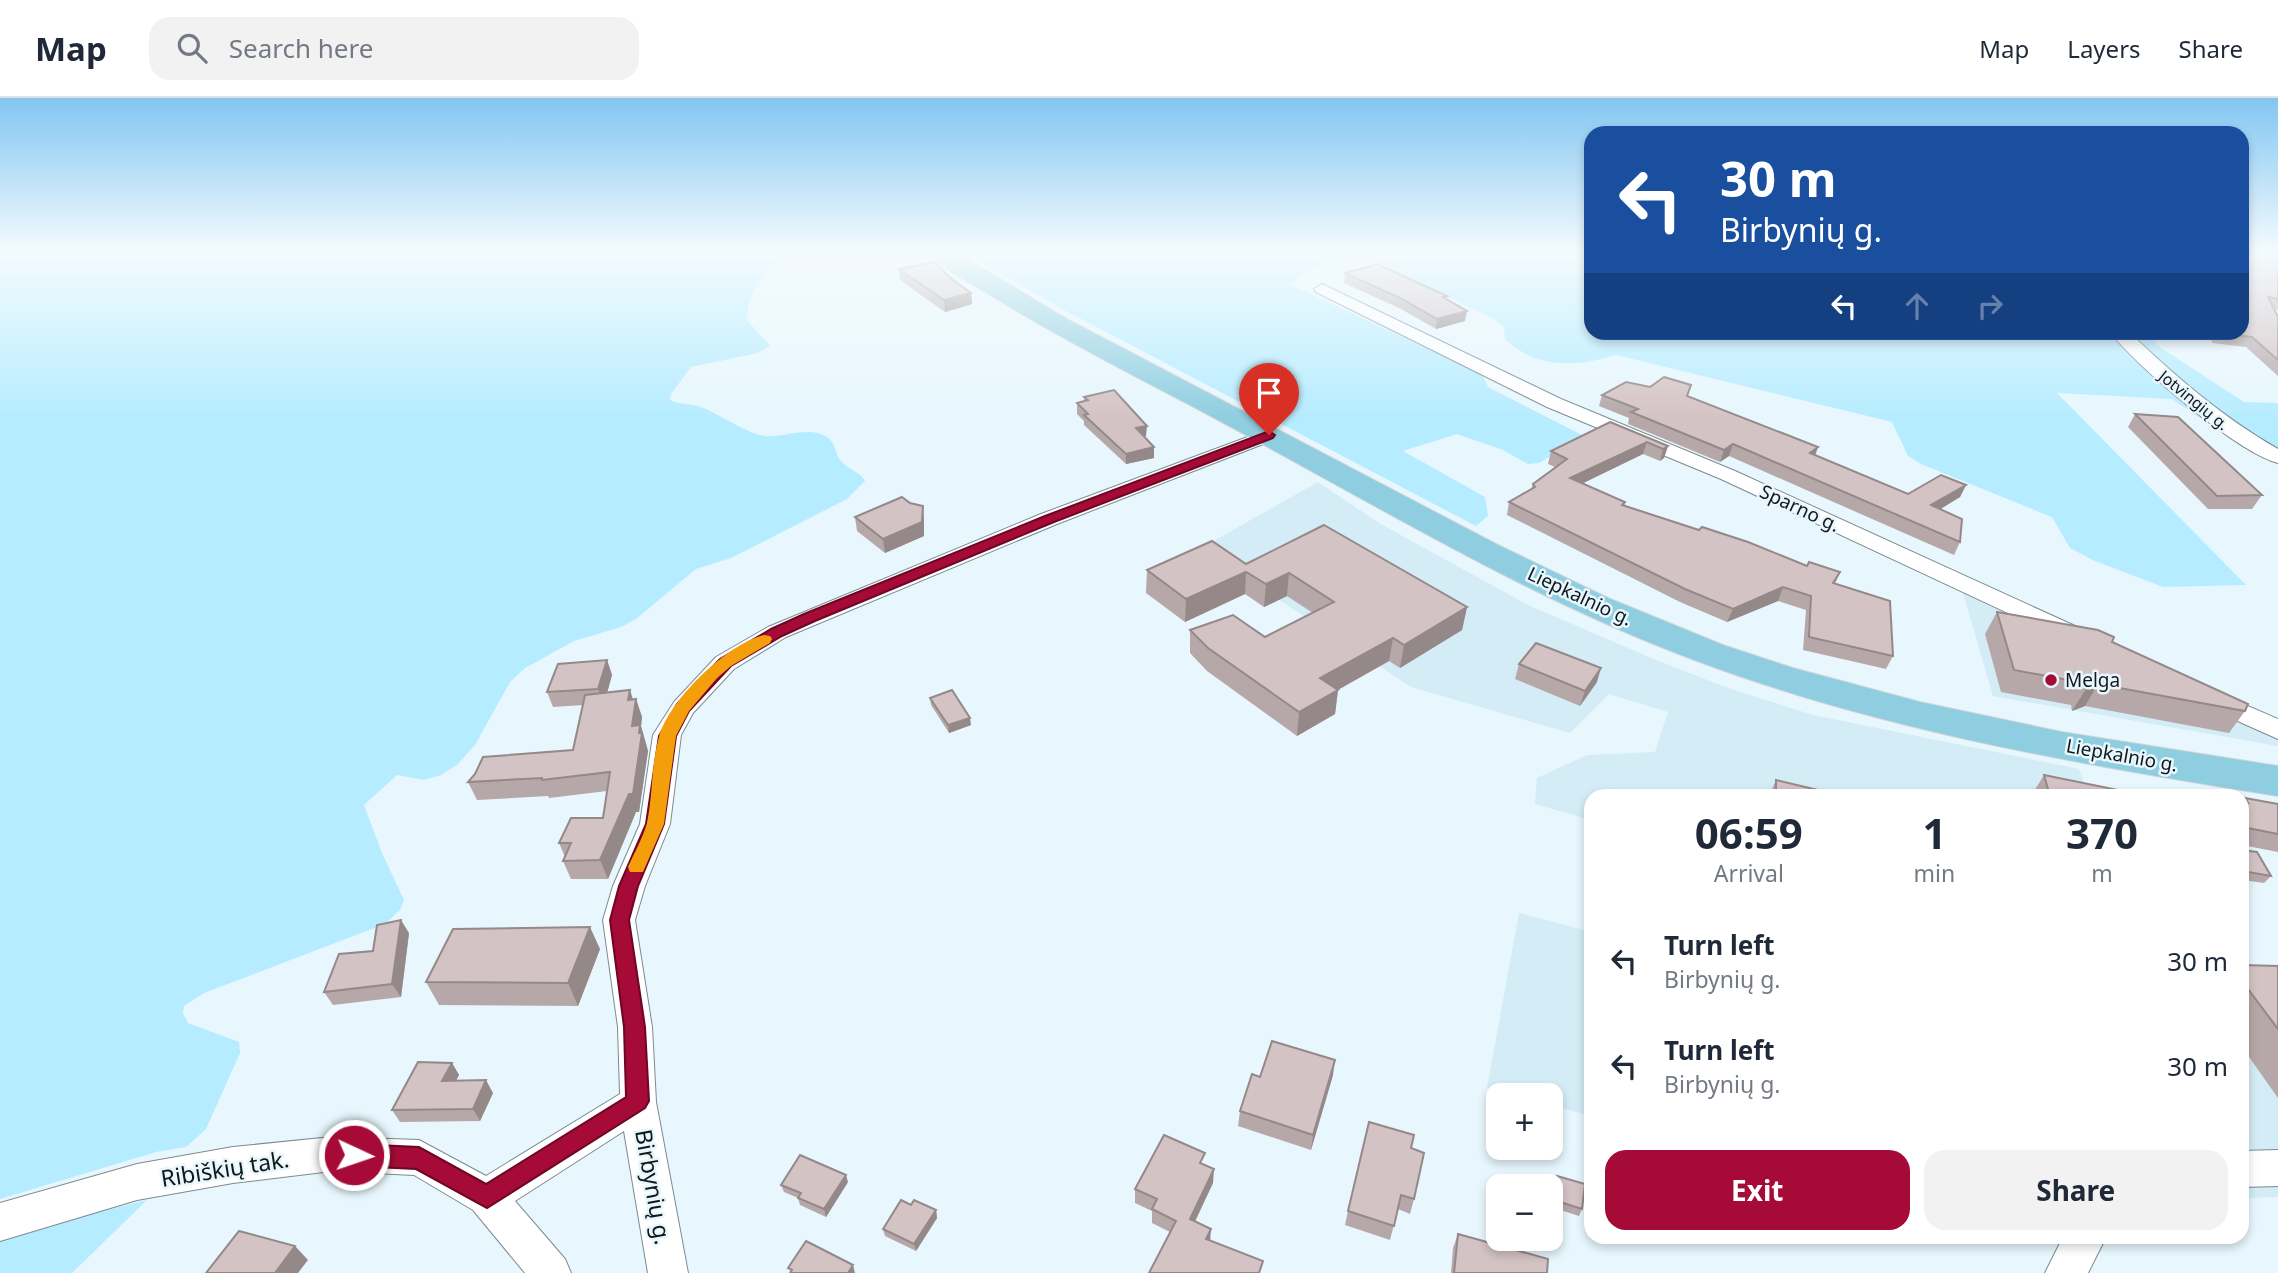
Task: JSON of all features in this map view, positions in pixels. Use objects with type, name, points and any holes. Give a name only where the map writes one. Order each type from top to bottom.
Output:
[{"type":"main road","name":"Liepkalnio g.","points":[[1032,308],[1567,592],[1706,652],[1781,678],[1901,711],[1999,733],[2278,781]]},
{"type":"street","name":"Sparno g.","points":[[1361,308],[1554,402],[1728,475],[2093,643]]},
{"type":"street","name":"Jotvingių g.","points":[[2126,340],[2183,395],[2252,443],[2278,457]]},
{"type":"street","name":"Birbynių g.","points":[[668,1273],[638,1101],[635,1027],[619,920],[629,886],[655,824],[667,736],[683,708],[712,675],[748,648],[809,618],[1049,519],[1269,435]]},
{"type":"street","points":[[2191,690],[2278,730]]},
{"type":"street","name":"Birbynių g.","points":[[487,1197],[638,1101]]},
{"type":"street","name":"Ribiškių tak.","points":[[0,1222],[137,1182],[233,1165],[332,1154],[419,1158],[487,1197]]},
{"type":"street","points":[[2249,1169],[2278,1168]]},
{"type":"street","points":[[487,1197],[551,1273]]},
{"type":"street","points":[[2065,1273],[2082,1244]]},
{"type":"shaded area","points":[[0,308],[748,308],[747,320],[770,346],[758,353],[691,367],[671,394],[670,400],[701,407],[765,436],[808,432],[825,436],[832,442],[841,461],[865,481],[847,499],[731,558],[696,569],[636,619],[621,627],[574,641],[525,668],[510,682],[475,745],[457,765],[441,775],[424,780],[397,775],[364,805],[404,900],[400,910],[385,924],[204,993],[184,1006],[183,1013],[188,1023],[239,1042],[240,1053],[206,1129],[186,1147],[156,1152],[0,1199]]},
{"type":"shaded area","points":[[1060,308],[1340,308],[1482,374],[1488,387],[1584,436],[1539,463],[1528,464],[1503,450],[1457,434],[1403,451],[1485,497],[1488,516],[1476,526]]},
{"type":"shaded area","points":[[1471,308],[1584,308],[1584,340],[2156,340],[2155,344],[2244,402],[2278,403],[2278,465],[2216,429],[2172,399],[2057,393],[2246,585],[2163,587],[2095,561],[2070,548],[2052,517],[1921,464],[1908,456],[1892,422],[1616,355],[1587,362],[1558,363],[1543,360],[1517,349],[1505,339],[1504,327]]},
{"type":"shaded area","points":[[1318,482],[1379,523],[1528,605],[1656,660],[1728,688],[1813,715],[2079,769],[2086,789],[1584,789],[1584,818],[1535,804],[1537,778],[1587,755],[1655,752],[1668,712],[1609,694],[1570,733],[1411,687],[1201,548]]},
{"type":"shaded area","points":[[1957,572],[2278,724],[2278,746],[1993,696]]},
{"type":"shaded area","points":[[1519,913],[1584,930],[1584,1114],[1563,1108],[1563,1083],[1488,1083]]},
{"type":"shaded area","points":[[2249,971],[2278,973],[2278,1197],[2249,1198]]},
{"type":"shaded area","points":[[147,1200],[72,1273],[0,1273],[0,1237]]},
{"type":"building","points":[[1417,308],[1462,308],[1467,311],[1437,319]]},
{"type":"building","points":[[2249,308],[2273,308],[2278,317],[2278,360],[2249,337]]},
{"type":"building","points":[[1664,377],[1691,385],[1687,396],[1818,447],[1810,453],[1908,494],[1941,475],[1966,485],[1931,505],[1962,519],[1960,542],[1733,444],[1724,450],[1631,412],[1638,409],[1602,395],[1626,382],[1650,387]]},
{"type":"building","points":[[1114,390],[1147,426],[1136,428],[1154,447],[1126,454],[1084,415],[1088,414],[1077,403],[1088,400],[1084,397]]},
{"type":"building","points":[[2135,414],[2178,417],[2262,495],[2217,496]]},
{"type":"building","points":[[1610,422],[1668,446],[1663,449],[1647,442],[1570,478],[1625,502],[1622,505],[1699,530],[1702,527],[1748,542],[1807,566],[1809,562],[1840,572],[1833,583],[1890,601],[1893,656],[1809,637],[1811,596],[1783,587],[1733,609],[1685,589],[1509,502],[1535,487],[1533,484],[1567,459],[1551,451]]},
{"type":"building","points":[[902,497],[910,503],[923,506],[922,522],[883,539],[855,517]]},
{"type":"building","points":[[1324,525],[1467,607],[1404,645],[1393,638],[1320,678],[1338,690],[1299,712],[1208,648],[1190,630],[1233,615],[1265,637],[1334,602],[1289,573],[1266,584],[1246,572],[1186,599],[1147,570],[1212,541],[1246,564]]},
{"type":"building","points":[[1997,612],[2098,630],[2114,637],[2112,642],[2248,704],[2245,711],[2098,684],[2086,689],[2084,683],[2014,670]]},
{"type":"building","points":[[1536,643],[1601,668],[1585,691],[1519,664]]},
{"type":"building","points":[[607,660],[598,689],[547,692],[558,664]]},
{"type":"building","points":[[630,690],[628,700],[636,699],[632,726],[640,725],[639,733],[642,733],[633,794],[629,794],[600,860],[563,861],[571,843],[559,843],[571,818],[603,818],[610,772],[542,780],[468,782],[483,757],[573,750],[585,695]]},
{"type":"building","points":[[952,690],[970,718],[948,725],[930,698]]},
{"type":"building","points":[[2044,775],[2113,789],[2048,789]]},
{"type":"building","points":[[1776,780],[1814,789],[1776,789]]},
{"type":"building","points":[[2249,799],[2278,804],[2278,834],[2249,828]]},
{"type":"building","points":[[2249,851],[2257,852],[2271,876],[2249,872]]},
{"type":"building","points":[[401,920],[392,984],[324,992],[339,954],[373,951],[377,925]]},
{"type":"building","points":[[590,927],[568,983],[426,982],[453,929]]},
{"type":"building","points":[[2249,965],[2278,966],[2278,1029],[2249,990]]},
{"type":"building","points":[[1272,1041],[1335,1060],[1313,1135],[1240,1111],[1252,1074],[1260,1077]]},
{"type":"building","points":[[418,1062],[452,1063],[442,1081],[486,1080],[473,1109],[392,1110]]},
{"type":"building","points":[[1369,1122],[1414,1135],[1411,1148],[1424,1153],[1414,1199],[1401,1195],[1394,1226],[1348,1211]]},
{"type":"building","points":[[1164,1135],[1205,1153],[1200,1163],[1214,1169],[1190,1219],[1211,1229],[1206,1239],[1263,1261],[1259,1273],[1149,1273],[1176,1221],[1152,1209],[1157,1199],[1135,1189]]},
{"type":"building","points":[[800,1155],[846,1175],[824,1209],[798,1198],[801,1193],[781,1185]]},
{"type":"building","points":[[1563,1178],[1584,1184],[1582,1209],[1563,1203]]},
{"type":"building","points":[[901,1200],[911,1205],[914,1200],[936,1210],[914,1244],[883,1229]]},
{"type":"building","points":[[239,1231],[295,1246],[275,1273],[206,1273]]},
{"type":"building","points":[[1458,1234],[1486,1242],[1486,1251],[1519,1251],[1548,1259],[1547,1273],[1454,1273]]},
{"type":"building","points":[[806,1241],[853,1265],[848,1273],[790,1273],[792,1270],[788,1268]]},
{"type":"slow traffic","points":[[637,867],[655,824],[667,736],[683,708],[712,675],[725,663],[764,639]]},
{"type":"place","name":"Melga","points":[[2051,680]]},
{"type":"route","points":[[354,1155],[419,1158],[487,1197],[638,1101],[635,1027],[619,920],[629,886],[655,824],[667,736],[683,708],[725,663],[777,632],[809,618],[1049,519],[1269,435]]}]
